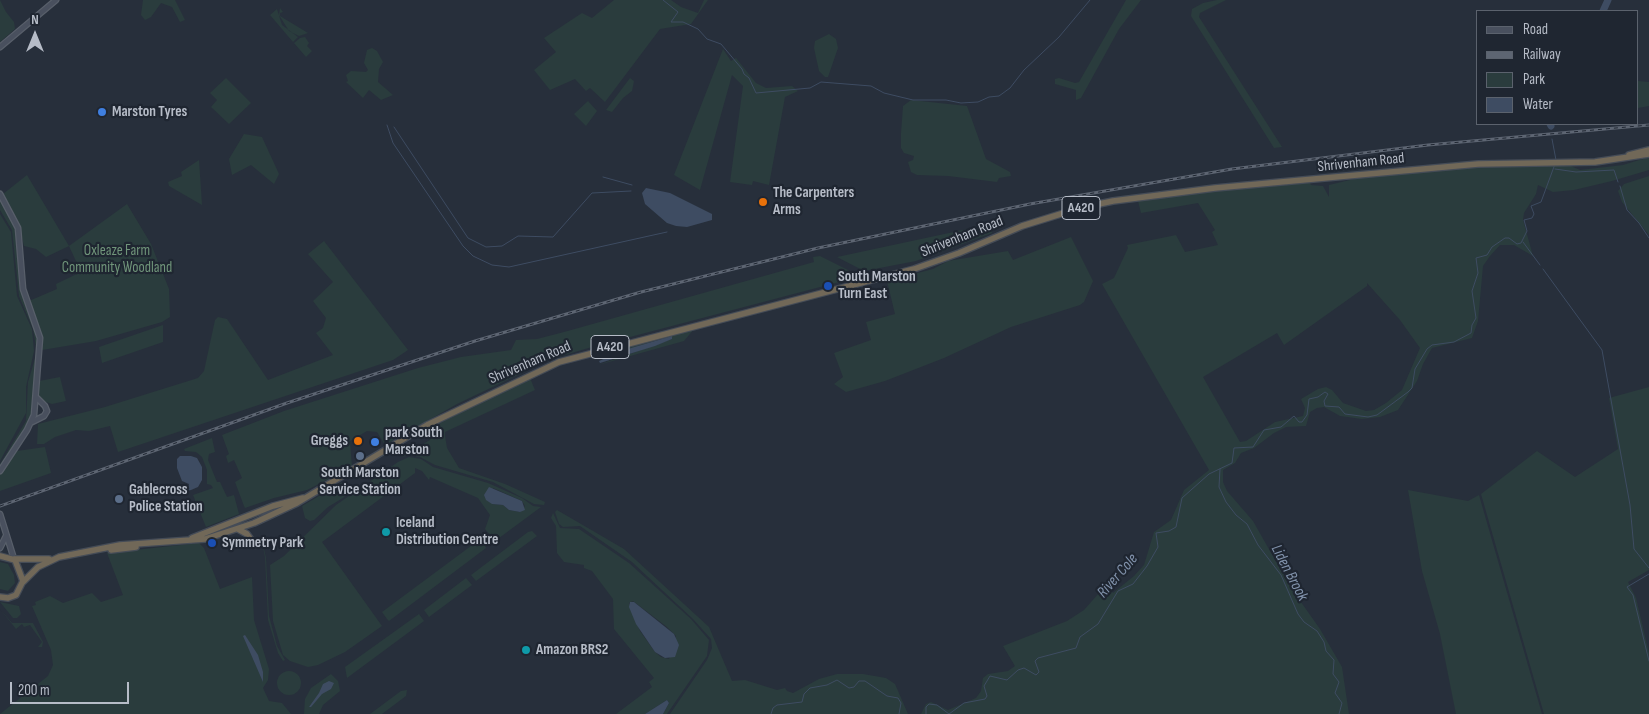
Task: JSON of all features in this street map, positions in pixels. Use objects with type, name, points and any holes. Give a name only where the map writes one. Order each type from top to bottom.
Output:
[{"type":"highway","name":"A420","points":[[1578,162],[1649,150]]},
{"type":"highway","name":"A420","points":[[1578,162],[1612,161],[1649,154]]},
{"type":"highway","name":"Shrivenham Road","points":[[14,559],[53,559],[101,549],[212,538],[238,529],[297,503],[407,435],[518,380],[559,362],[914,269],[1049,217],[1113,201],[1215,188],[1478,164],[1578,162]]},
{"type":"highway","name":"Shrivenham Road","points":[[180,541],[288,501],[305,497]]},
{"type":"highway","points":[[238,529],[247,534],[255,545]]},
{"type":"highway","name":"A420","points":[[0,556],[14,559]]},
{"type":"highway","points":[[14,559],[20,570],[23,582]]},
{"type":"highway","name":"Shrivenham Road","points":[[23,582],[38,567],[53,559]]},
{"type":"highway","name":"A420","points":[[0,597],[14,596],[20,591],[23,582]]},
{"type":"street","points":[[0,47],[56,0]]},
{"type":"street","points":[[0,194],[18,228],[23,289],[40,332],[36,397],[32,422],[1,469]]},
{"type":"street","points":[[32,422],[47,412],[36,397]]},
{"type":"street","points":[[35,406],[42,404]]},
{"type":"street","points":[[34,413],[41,417]]},
{"type":"street","points":[[1,516],[14,559]]},
{"type":"street","points":[[0,548],[6,535]]},
{"type":"green space","points":[[0,0],[14,22],[15,29],[0,42]]},
{"type":"green space","points":[[143,0],[175,0],[185,20],[180,22],[172,7],[161,3],[151,17],[145,20],[141,15]]},
{"type":"green space","points":[[614,0],[671,0],[681,7],[698,13],[704,0],[708,0],[691,24],[660,29],[605,102],[590,88],[586,91],[575,79],[550,90],[534,70],[556,52],[544,38],[582,13],[592,18]]},
{"type":"green space","points":[[1126,0],[1141,0],[1119,29],[1081,98],[1076,100],[1076,90],[1055,84],[1055,79],[1079,82]]},
{"type":"green space","points":[[1226,0],[1200,13],[1199,17],[1282,147],[1274,148],[1191,16],[1192,9],[1203,3]]},
{"type":"green space","points":[[280,8],[283,12],[280,13],[280,16],[308,33],[299,36],[289,31],[279,15]]},
{"type":"green space","points":[[277,9],[282,25],[298,37],[293,42],[270,15]]},
{"type":"green space","points":[[829,34],[836,39],[838,48],[828,77],[825,77],[819,71],[814,48],[815,41]]},
{"type":"green space","points":[[305,37],[309,43],[307,46],[312,51],[306,57],[294,43],[300,38]]},
{"type":"green space","points":[[372,48],[377,51],[383,62],[379,69],[378,82],[393,95],[381,100],[369,90],[363,98],[346,82],[348,81],[346,75],[351,71],[366,72],[368,70],[364,63],[367,50]]},
{"type":"green space","points":[[723,49],[731,61],[736,58],[756,83],[766,88],[792,86],[798,91],[785,97],[769,185],[753,181],[752,185],[730,182],[743,86],[732,75],[700,190],[674,175]]},
{"type":"green space","points":[[226,78],[251,103],[229,124],[211,107],[217,100],[210,93]]},
{"type":"green space","points":[[630,78],[634,81],[632,91],[623,98],[612,112],[606,110]]},
{"type":"green space","points":[[1639,81],[1649,82],[1649,106],[1639,108]]},
{"type":"green space","points":[[911,100],[967,106],[986,159],[1010,172],[1011,176],[999,178],[997,182],[948,176],[917,175],[911,172],[908,162],[913,160],[914,156],[904,153],[901,148],[901,133],[903,106]]},
{"type":"green space","points":[[588,101],[597,111],[586,126],[574,114]]},
{"type":"green space","points":[[244,134],[262,137],[279,174],[274,184],[251,165],[232,175],[229,159]]},
{"type":"green space","points":[[1649,157],[1649,170],[1612,181],[1574,190],[1553,192],[1538,185],[1536,194],[1524,213],[1523,220],[1533,256],[1514,245],[1500,245],[1490,256],[1483,266],[1478,321],[1472,338],[1432,348],[1423,364],[1417,381],[1398,410],[1380,417],[1362,419],[1340,416],[1324,407],[1317,408],[1310,412],[1306,426],[1286,427],[1274,433],[1254,448],[1241,453],[1235,463],[1223,470],[1223,482],[1227,491],[1253,521],[1291,588],[1320,629],[1342,667],[1349,714],[921,714],[926,704],[931,702],[948,710],[976,698],[981,691],[983,678],[988,674],[1008,671],[1015,666],[1003,646],[1067,621],[1084,610],[1107,584],[1113,593],[1134,576],[1144,565],[1154,532],[1171,520],[1184,490],[1209,470],[1102,284],[1114,278],[1128,248],[1127,245],[1176,235],[1185,252],[1218,245],[1212,232],[1215,230],[1198,203],[1141,213],[1138,201],[1214,191],[1310,183],[1311,185],[1323,186],[1329,197],[1329,185],[1358,178],[1477,166],[1571,166],[1580,170],[1623,165]],"holes":[[[1367,283],[1400,320],[1420,348],[1402,390],[1374,410],[1366,411],[1343,403],[1332,390],[1326,387],[1318,389],[1301,399],[1305,408],[1303,416],[1275,422],[1246,441],[1240,442],[1203,377],[1277,333],[1284,345],[1367,286]]]},
{"type":"green space","points":[[199,160],[202,205],[169,186],[168,182],[182,176],[181,172]]},
{"type":"green space","points":[[27,175],[69,246],[46,257],[36,249],[24,246],[18,221],[3,194]]},
{"type":"green space","points":[[1649,176],[1649,235],[1622,202],[1618,191],[1624,184]]},
{"type":"green space","points":[[0,198],[16,230],[21,289],[38,339],[37,353],[33,329],[19,296],[12,230],[0,210]]},
{"type":"green space","name":"Oxleaze Farm Community Woodland","points":[[127,204],[151,244],[169,289],[170,317],[162,322],[96,341],[42,350],[42,334],[29,301],[57,289],[56,284],[81,272],[69,246]]},
{"type":"green space","points":[[0,214],[11,232],[17,296],[32,329],[34,351],[26,387],[26,413],[0,461]]},
{"type":"green space","points":[[991,224],[992,233],[916,261],[864,271],[837,257]]},
{"type":"green space","points":[[1071,237],[1093,281],[1084,302],[1080,305],[1011,327],[944,358],[885,381],[846,392],[834,384],[843,377],[834,353],[871,340],[866,322],[895,314],[887,281],[933,269],[948,261],[1008,251],[1013,260]]},
{"type":"green space","points":[[324,241],[408,350],[393,360],[118,452],[110,426],[89,431],[76,430],[55,437],[44,444],[37,444],[38,424],[105,407],[198,378],[204,371],[215,320],[218,317],[227,319],[268,380],[333,355],[316,333],[323,328],[326,318],[313,301],[333,282],[308,254]]},
{"type":"green space","points":[[820,256],[853,274],[843,281],[551,359],[457,404],[385,445],[377,432],[367,431],[350,441],[352,467],[307,490],[274,498],[245,508],[244,506],[235,482],[242,478],[234,460],[228,463],[226,456],[229,454],[222,435],[284,411],[418,368],[461,357],[511,350],[516,340],[537,339],[564,332],[814,262],[813,257]]},
{"type":"green space","points":[[163,325],[163,342],[102,363],[99,347]]},
{"type":"green space","points":[[694,329],[684,341],[598,365],[672,339],[661,339],[605,358],[605,350]]},
{"type":"green space","points":[[36,355],[38,356],[31,415],[26,428],[0,467],[26,421],[28,382]]},
{"type":"green space","points":[[60,377],[66,401],[52,404],[43,401],[39,395],[39,381]]},
{"type":"green space","points":[[530,378],[535,390],[445,432],[445,436],[447,448],[459,468],[505,484],[545,502],[544,505],[534,504],[493,482],[435,465],[420,457],[410,455],[401,457],[430,440],[426,430]]},
{"type":"green space","points":[[1649,387],[1649,570],[1628,582],[1636,598],[1649,653],[1649,714],[1544,714],[1481,494],[1537,451],[1575,477],[1618,449],[1609,398]]},
{"type":"green space","points":[[212,438],[215,452],[209,454],[208,460],[217,482],[220,482],[227,497],[234,495],[239,514],[206,527],[193,495],[213,488],[207,484],[207,470],[202,457],[196,452],[185,451],[184,449]]},
{"type":"green space","points":[[45,447],[51,473],[0,491],[0,475],[17,451]]},
{"type":"green space","points":[[409,457],[421,459],[433,467],[488,483],[522,498],[533,506],[541,507],[495,541],[485,529],[490,515],[478,498],[430,477],[429,480],[422,471],[415,468],[415,473],[322,542],[382,626],[345,652],[318,665],[308,667],[290,661],[283,655],[273,621],[270,565],[284,556],[336,505],[398,462]],"holes":[[[493,488],[522,501],[525,506],[520,512],[509,510],[503,505],[492,504]]]},
{"type":"green space","points":[[343,482],[346,496],[328,507],[314,520],[310,521],[305,518],[302,506]]},
{"type":"green space","points":[[1408,490],[1468,501],[1479,495],[1542,714],[1456,714],[1440,634],[1422,571]]},
{"type":"green space","points":[[557,510],[624,549],[709,627],[732,681],[745,680],[777,690],[785,688],[793,693],[819,679],[837,674],[863,674],[886,678],[895,684],[908,714],[670,714],[707,660],[712,648],[711,639],[693,619],[632,562],[580,526],[563,527],[559,524],[555,512]]},
{"type":"green space","points":[[553,513],[560,528],[579,529],[629,563],[691,619],[709,640],[707,656],[667,714],[663,714],[669,703],[667,700],[645,714],[616,714],[652,687],[649,682],[654,678],[614,629],[613,599],[592,571],[584,568],[584,565],[564,562],[557,553],[556,526],[551,518]],"holes":[[[633,601],[676,636],[669,659],[661,657],[655,652],[640,631],[629,603]]]},
{"type":"green space","points":[[532,531],[537,536],[476,581],[471,575],[528,532]]},
{"type":"green space","points":[[260,532],[266,558],[269,616],[277,646],[285,660],[283,661],[278,653],[268,620],[265,557]]},
{"type":"green space","points":[[479,540],[483,541],[486,548],[389,621],[387,619],[382,612]]},
{"type":"green space","points":[[199,543],[204,548],[220,589],[252,577],[254,620],[269,669],[268,680],[263,688],[269,701],[282,703],[291,714],[0,714],[48,676],[53,665],[51,650],[32,606],[36,605],[35,602],[50,596],[63,603],[92,593],[101,602],[123,595],[107,553]]},
{"type":"green space","points":[[0,562],[8,564],[14,575],[15,583],[8,591],[0,589]]},
{"type":"green space","points":[[466,578],[472,585],[429,617],[424,610]]},
{"type":"green space","points":[[0,602],[19,606],[21,614],[17,618],[13,618]]},
{"type":"green space","points":[[0,609],[12,623],[33,623],[43,642],[42,647],[38,647],[42,642],[30,625],[24,627],[22,624],[16,629]]},
{"type":"green space","points":[[419,614],[424,621],[347,678],[345,667]]},
{"type":"green space","points":[[289,671],[297,675],[301,683],[297,691],[289,695],[281,691],[277,683],[281,675]]},
{"type":"green space","points":[[331,674],[338,681],[340,691],[323,705],[319,714],[304,714],[305,699],[311,688]]},
{"type":"green space","points":[[407,690],[406,696],[382,714],[370,714],[401,691]]},
{"type":"water","points":[[646,188],[670,193],[712,214],[712,220],[687,227],[667,223],[645,204],[642,193]]},
{"type":"water","points":[[672,336],[672,339],[655,346],[600,363],[599,361],[621,351]]},
{"type":"water","points":[[180,456],[197,458],[202,467],[202,480],[198,487],[187,491],[189,484],[182,481],[177,468],[177,459]]},
{"type":"water","points":[[489,487],[522,501],[525,510],[520,512],[509,510],[503,505],[492,504],[486,500],[484,495]]},
{"type":"water","points":[[630,602],[634,602],[674,634],[679,645],[675,657],[665,658],[655,652],[636,624],[629,607]]},
{"type":"water","points":[[245,635],[258,655],[263,672],[263,682],[243,636]]},
{"type":"water","points":[[329,681],[334,683],[331,689],[322,694],[309,707],[323,684]]},
{"type":"water","points":[[667,700],[669,703],[663,714],[645,714]]},
{"type":"waterway","points":[[663,0],[678,12],[671,22],[683,22],[698,29],[707,39],[721,44],[749,78],[756,93],[810,88],[821,82],[871,86],[884,93],[913,100],[946,100],[961,103],[978,102],[989,97],[999,96],[1010,88],[1024,70],[1059,37],[1090,0]]},
{"type":"waterway","name":"River Cole","points":[[1603,10],[1608,0]]},
{"type":"waterway","points":[[387,125],[393,143],[463,246],[473,256],[492,265],[509,267],[667,232]]},
{"type":"waterway","points":[[394,127],[468,238],[486,247],[502,246],[518,236],[553,237],[592,193],[631,191]]},
{"type":"waterway","name":"River Cole","points":[[1552,139],[1556,160]]},
{"type":"waterway","name":"River Cole","points":[[926,714],[926,707],[929,704],[937,705],[949,714],[964,703],[985,699],[987,696],[984,686],[990,676],[1007,680],[1018,670],[1024,668],[1036,675],[1039,672],[1035,661],[1038,658],[1076,648],[1080,637],[1098,624],[1118,591],[1133,584],[1147,566],[1158,547],[1156,533],[1169,531],[1176,527],[1182,498],[1209,474],[1232,463],[1234,448],[1253,447],[1264,430],[1281,427],[1294,416],[1299,422],[1302,422],[1307,415],[1309,399],[1318,397],[1325,392],[1328,394],[1324,401],[1325,406],[1339,407],[1345,414],[1368,417],[1377,415],[1408,392],[1412,388],[1415,369],[1427,349],[1432,345],[1454,342],[1471,333],[1472,325],[1476,318],[1472,291],[1478,273],[1476,258],[1487,255],[1492,247],[1505,238],[1509,238],[1517,244],[1521,243],[1527,231],[1524,220],[1532,218],[1534,214],[1531,206],[1541,202],[1555,164]]},
{"type":"waterway","points":[[1555,169],[1576,172],[1614,170],[1618,182]]},
{"type":"waterway","points":[[603,177],[632,185]]},
{"type":"waterway","points":[[1620,186],[1627,210],[1649,238]]},
{"type":"waterway","points":[[1523,242],[1540,265]]},
{"type":"waterway","points":[[1543,269],[1602,350],[1630,505],[1634,549],[1649,568]]},
{"type":"waterway","name":"Liden Brook","points":[[1220,469],[1219,487],[1226,502],[1236,515],[1247,524],[1258,545],[1281,575],[1298,614],[1304,622],[1317,631],[1324,642],[1326,651],[1334,660],[1333,674],[1339,682],[1335,693],[1342,703],[1339,714]]},
{"type":"waterway","points":[[1649,574],[1627,587],[1633,595],[1649,661]]},
{"type":"waterway","name":"River Cole","points":[[771,714],[773,708],[777,705],[802,702],[804,694],[810,688],[827,685],[837,680],[849,688],[854,687],[859,681],[865,681],[887,696],[898,698],[901,703],[899,714]]},
{"type":"railway","points":[[0,506],[287,403],[475,341],[641,292],[818,248],[1030,204],[1232,169],[1428,145],[1649,125]]},
{"type":"place","name":"Marston Tyres","points":[[102,112]]},
{"type":"place","name":"The Carpenters Arms","points":[[763,202]]},
{"type":"place","name":"South Marston Turn East","points":[[828,286]]},
{"type":"place","name":"Greggs","points":[[358,441]]},
{"type":"place","name":"park South Marston","points":[[375,442]]},
{"type":"place","name":"South Marston Service Station","points":[[360,456]]},
{"type":"place","name":"Gablecross Police Station","points":[[119,499]]},
{"type":"place","name":"Iceland Distribution Centre","points":[[386,532]]},
{"type":"place","name":"Symmetry Park","points":[[212,543]]},
{"type":"place","name":"Amazon BRS2","points":[[526,650]]}]
